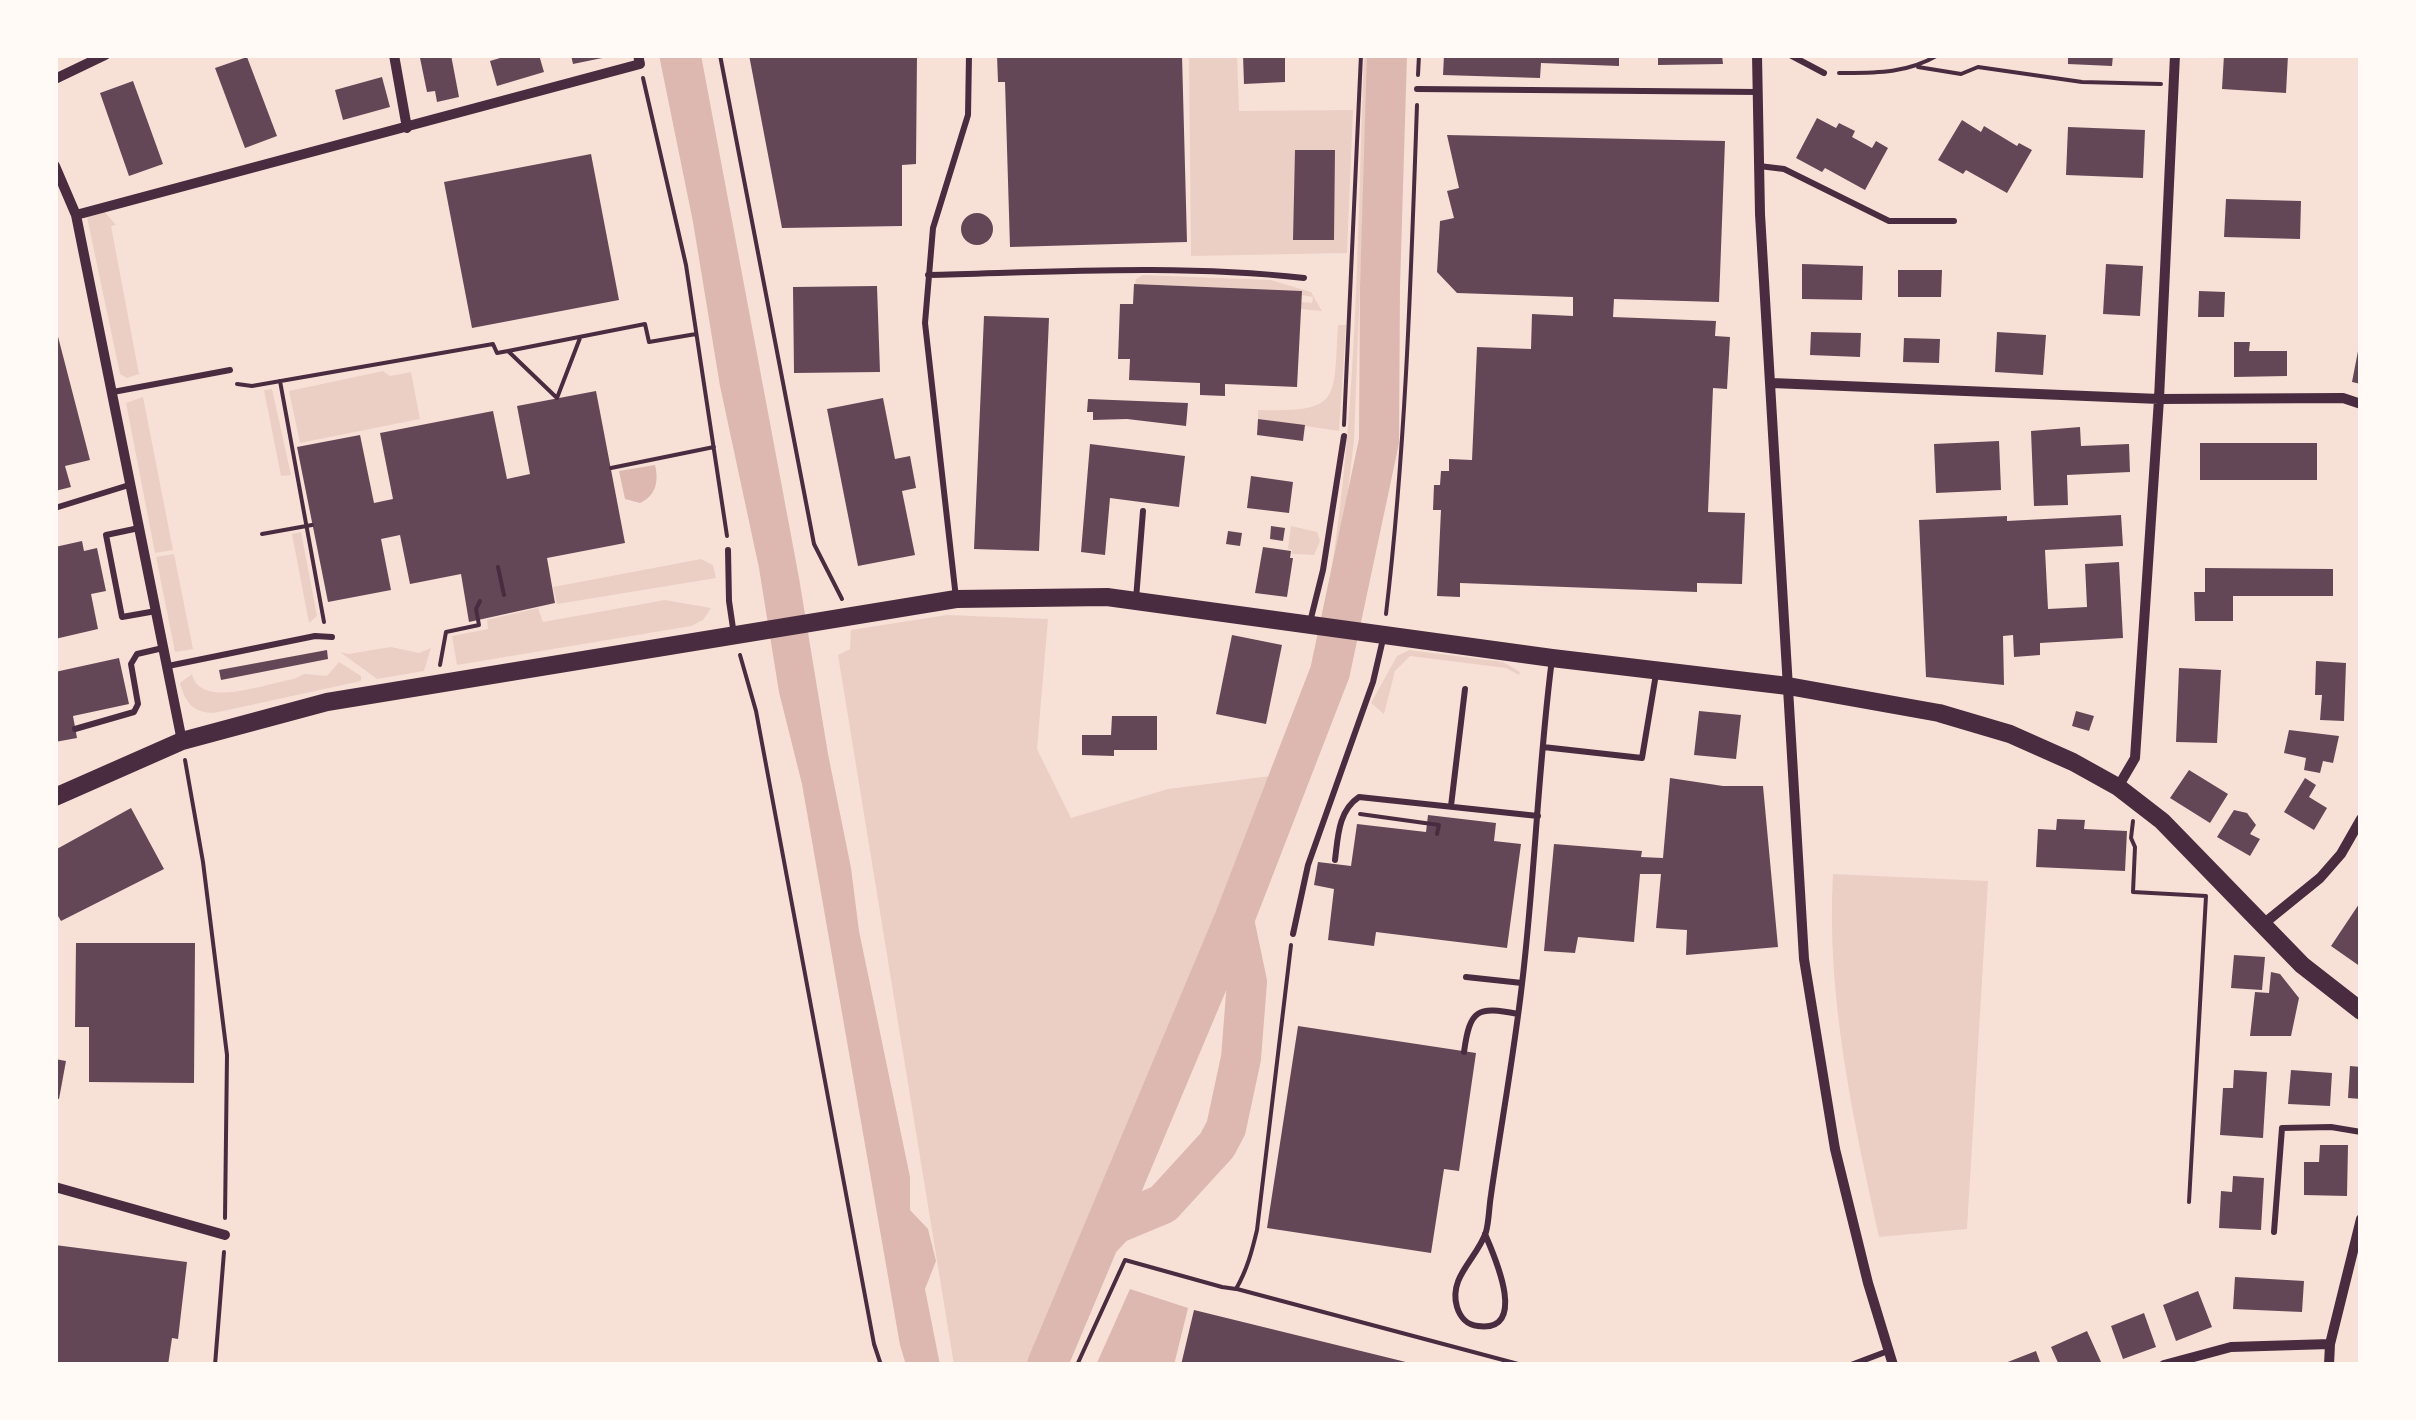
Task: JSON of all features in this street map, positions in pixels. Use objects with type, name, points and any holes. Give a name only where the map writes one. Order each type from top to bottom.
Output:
[{"type":"street","points":[[55,80],[105,55]]},
{"type":"street","points":[[394,55],[407,128]]},
{"type":"street","points":[[1758,55],[1760,166],[1804,959],[1836,1150],[1894,1365]]},
{"type":"street","points":[[2118,787],[2135,758],[2159,399],[2175,55]]},
{"type":"street","points":[[76,215],[407,128],[639,59]]},
{"type":"street","points":[[55,166],[76,215],[182,740]]},
{"type":"street","points":[[1772,382],[2159,399],[2343,398],[2361,404]]},
{"type":"street","points":[[55,797],[182,740],[327,702],[956,599],[1107,597],[1788,686],[1939,713],[2010,734],[2118,787],[2189,847],[2328,988],[2361,1010]]},
{"type":"street","points":[[2262,925],[2320,878],[2341,854],[2361,819]]},
{"type":"street","points":[[55,1186],[225,1235]]},
{"type":"street","points":[[2329,1365],[2330,1344],[2361,1218]]},
{"type":"street","points":[[2164,1365],[2232,1347],[2330,1344]]},
{"type":"lane","points":[[956,599],[925,322],[932,228],[968,114],[969,55]]},
{"type":"lane","points":[[1790,55],[1824,73]]},
{"type":"lane","points":[[1417,89],[1758,92]]},
{"type":"lane","points":[[1760,166],[1784,170],[1889,220],[1954,221]]},
{"type":"lane","points":[[928,275],[1152,268],[1304,278]]},
{"type":"lane","points":[[112,393],[230,370]]},
{"type":"lane","points":[[1315,624],[1344,436]]},
{"type":"lane","points":[[55,508],[130,484]]},
{"type":"lane","points":[[1136,600],[1143,511]]},
{"type":"lane","points":[[139,528],[106,535],[122,616],[156,612]]},
{"type":"lane","points":[[728,550],[729,601],[743,634]]},
{"type":"lane","points":[[1292,934],[1308,865],[1373,682],[1380,632]]},
{"type":"lane","points":[[166,666],[315,636],[329,637]]},
{"type":"lane","points":[[75,729],[134,712],[138,704],[131,664],[137,654],[163,648]]},
{"type":"lane","points":[[1485,1234],[1503,1278],[1507,1306],[1490,1326],[1478,1326],[1466,1322],[1459,1314],[1454,1296],[1459,1277],[1485,1234],[1522,983],[1552,658]]},
{"type":"lane","points":[[1543,748],[1642,758],[1657,671]]},
{"type":"lane","points":[[1451,806],[1465,689]]},
{"type":"lane","points":[[1335,860],[1340,822],[1358,796],[1538,816]]},
{"type":"lane","points":[[1466,976],[1522,983]]},
{"type":"lane","points":[[1464,1052],[1474,1014],[1491,1008],[1518,1014]]},
{"type":"lane","points":[[2274,1232],[2282,1128],[2331,1126],[2361,1132]]},
{"type":"lane","points":[[1851,1365],[1888,1352]]},
{"type":"path","points":[[720,55],[814,544],[838,588],[840,619]]},
{"type":"path","points":[[1344,436],[1360,55]]},
{"type":"path","points":[[1380,632],[1394,550],[1419,55]]},
{"type":"path","points":[[1824,73],[1887,73],[1918,67],[1938,55]]},
{"type":"path","points":[[639,59],[686,264],[728,550]]},
{"type":"path","points":[[1918,67],[1960,74],[1978,67],[2082,82],[2174,84]]},
{"type":"path","points":[[232,384],[252,386],[493,344],[497,353],[645,324],[650,342],[696,334]]},
{"type":"path","points":[[508,351],[556,398],[580,338]]},
{"type":"path","points":[[280,381],[329,637]]},
{"type":"path","points":[[611,468],[714,447]]},
{"type":"path","points":[[262,534],[310,525]]},
{"type":"path","points":[[498,566],[504,596]]},
{"type":"path","points":[[436,684],[446,632],[479,625],[476,609],[480,600]]},
{"type":"path","points":[[743,634],[815,1039],[881,1365]]},
{"type":"path","points":[[182,740],[203,862],[227,1055],[225,1235],[216,1365]]},
{"type":"path","points":[[1358,796],[1357,814],[1431,822],[1439,826],[1438,834]]},
{"type":"path","points":[[2134,800],[2133,892],[2206,896],[2189,1202]]},
{"type":"path","points":[[1236,1289],[1251,1258],[1257,1230],[1292,934]]},
{"type":"path","points":[[1077,1365],[1125,1260],[1204,1284],[1236,1289],[1522,1365]]},
{"type":"shaded area","points":[[659,55],[701,55],[799,578],[859,931],[910,1177],[910,1210],[928,1229],[936,1261],[925,1289],[940,1365],[906,1365],[900,1345],[802,784],[779,692],[759,568],[720,386],[693,222]]},
{"type":"shaded area","points":[[1189,55],[1237,55],[1239,111],[1353,110],[1347,253],[1191,256]]},
{"type":"shaded area","points":[[1364,55],[1369,55],[1354,440],[1337,582],[1331,573],[1347,444]]},
{"type":"shaded area","points":[[104,211],[116,225],[111,226],[139,374],[127,378],[120,374],[87,217]]},
{"type":"shaded area","points":[[1143,275],[1271,280],[1311,292],[1322,311],[1301,309],[1301,302],[1312,303],[1313,297],[1301,295],[1301,291],[1135,284]]},
{"type":"shaded area","points":[[1338,325],[1346,325],[1339,431],[1258,419],[1258,410],[1305,408],[1328,397],[1333,386]]},
{"type":"shaded area","points":[[383,371],[390,376],[411,372],[420,419],[300,443],[289,391]]},
{"type":"shaded area","points":[[272,389],[291,475],[281,476],[264,390]]},
{"type":"shaded area","points":[[143,397],[173,550],[155,553],[126,403]]},
{"type":"shaded area","points":[[655,465],[657,477],[650,496],[640,503],[625,499],[619,471]]},
{"type":"shaded area","points":[[1291,526],[1317,532],[1320,541],[1314,555],[1292,554],[1288,549]]},
{"type":"shaded area","points":[[301,532],[317,616],[309,623],[292,534]]},
{"type":"shaded area","points":[[174,554],[193,649],[175,652],[156,557]]},
{"type":"shaded area","points":[[701,559],[713,565],[716,578],[557,604],[553,587]]},
{"type":"shaded area","points":[[665,600],[711,608],[703,620],[691,626],[457,665],[452,636],[488,629],[487,620],[538,608],[543,622]]},
{"type":"shaded area","points":[[947,615],[1048,619],[1037,749],[1071,818],[1168,789],[1278,775],[1032,1365],[954,1365],[838,655],[850,649],[851,630]]},
{"type":"shaded area","points":[[391,647],[419,653],[431,648],[424,671],[377,679],[340,652],[348,654]]},
{"type":"shaded area","points":[[1409,650],[1503,662],[1520,672],[1519,675],[1506,668],[1410,656],[1395,671],[1384,714],[1371,703],[1397,656]]},
{"type":"shaded area","points":[[339,662],[361,676],[361,681],[214,713],[191,705],[180,683],[192,674],[198,685],[208,691],[236,691],[304,674],[327,676]]},
{"type":"shaded area","points":[[1833,874],[1988,881],[1967,1229],[1879,1237],[1851,1102],[1838,1012]]},
{"type":"shaded area","points":[[1130,1289],[1188,1308],[1174,1365],[1096,1365]]},
{"type":"building","points":[[451,55],[459,97],[437,102],[435,91],[427,92],[420,58]]},
{"type":"building","points":[[510,55],[539,55],[544,72],[497,86],[490,61]]},
{"type":"building","points":[[571,55],[607,55],[607,57],[573,64]]},
{"type":"building","points":[[749,55],[917,55],[916,164],[902,165],[902,226],[782,228]]},
{"type":"building","points":[[997,55],[1182,55],[1187,242],[1010,247],[1005,82],[998,82]]},
{"type":"building","points":[[1243,55],[1285,55],[1285,82],[1244,84]]},
{"type":"building","points":[[1444,55],[1619,55],[1619,66],[1541,63],[1540,78],[1443,75]]},
{"type":"building","points":[[1658,55],[1722,55],[1723,64],[1658,65]]},
{"type":"building","points":[[2068,55],[2113,55],[2112,66],[2068,64]]},
{"type":"building","points":[[2224,55],[2288,55],[2286,93],[2222,89]]},
{"type":"building","points":[[247,57],[277,136],[245,148],[215,68]]},
{"type":"building","points":[[382,77],[390,107],[343,120],[335,90]]},
{"type":"building","points":[[133,81],[163,164],[129,176],[100,93]]},
{"type":"building","points":[[1817,118],[1836,128],[1839,123],[1855,131],[1852,137],[1872,148],[1876,141],[1888,148],[1865,190],[1825,168],[1822,172],[1796,158]]},
{"type":"building","points":[[1962,120],[1981,132],[1984,126],[2017,146],[2019,143],[2032,150],[2007,193],[1966,170],[1963,174],[1938,160]]},
{"type":"building","points":[[2068,127],[2145,130],[2143,178],[2066,175]]},
{"type":"building","points":[[1447,135],[1725,141],[1719,302],[1614,299],[1613,317],[1716,321],[1715,336],[1730,337],[1727,389],[1713,388],[1708,512],[1745,513],[1742,584],[1697,583],[1697,592],[1460,583],[1460,597],[1437,596],[1441,510],[1433,510],[1434,485],[1440,485],[1441,471],[1449,471],[1449,459],[1472,460],[1477,347],[1531,349],[1532,314],[1573,316],[1573,297],[1457,293],[1437,272],[1440,221],[1454,218],[1447,191],[1459,188]]},
{"type":"building","points":[[1295,150],[1335,150],[1334,240],[1293,240]]},
{"type":"building","points":[[591,154],[619,300],[472,328],[444,182]]},
{"type":"building","points":[[2226,199],[2301,201],[2300,239],[2224,237]]},
{"type":"building","points":[[977,213],[989,217],[993,229],[989,241],[977,245],[965,241],[961,229],[965,217]]},
{"type":"building","points":[[1802,264],[1863,266],[1862,300],[1802,299]]},
{"type":"building","points":[[2106,264],[2143,266],[2140,316],[2103,314]]},
{"type":"building","points":[[1898,270],[1942,270],[1941,297],[1898,297]]},
{"type":"building","points":[[1134,284],[1302,291],[1297,387],[1225,384],[1225,396],[1200,395],[1200,383],[1129,380],[1130,359],[1118,359],[1120,304],[1133,304]]},
{"type":"building","points":[[877,286],[880,372],[794,373],[793,287]]},
{"type":"building","points":[[2199,291],[2225,292],[2224,317],[2198,317]]},
{"type":"building","points":[[984,316],[1049,318],[1039,551],[974,549]]},
{"type":"building","points":[[55,325],[90,460],[65,466],[71,487],[55,491]]},
{"type":"building","points":[[1811,332],[1861,333],[1860,357],[1810,355]]},
{"type":"building","points":[[1997,332],[2046,335],[2043,375],[1995,372]]},
{"type":"building","points":[[1904,338],[1940,339],[1939,363],[1903,362]]},
{"type":"building","points":[[2234,342],[2250,342],[2249,351],[2287,351],[2287,376],[2234,377]]},
{"type":"building","points":[[2361,346],[2361,384],[2352,382]]},
{"type":"building","points":[[596,391],[625,543],[547,558],[555,603],[469,622],[461,574],[410,584],[400,535],[381,539],[391,590],[328,602],[297,447],[360,435],[374,503],[393,499],[380,433],[493,411],[507,479],[530,474],[517,406]]},
{"type":"building","points":[[883,398],[895,459],[910,456],[916,488],[902,491],[915,555],[858,566],[827,409]]},
{"type":"building","points":[[1088,399],[1188,403],[1186,426],[1127,419],[1093,420],[1093,412],[1087,412]]},
{"type":"building","points":[[1258,419],[1305,425],[1303,441],[1257,435]]},
{"type":"building","points":[[2080,427],[2081,446],[2129,444],[2130,472],[2067,475],[2068,505],[2034,506],[2031,431]]},
{"type":"building","points":[[1999,441],[2001,490],[1936,493],[1934,444]]},
{"type":"building","points":[[2200,443],[2317,443],[2317,480],[2200,480]]},
{"type":"building","points":[[1090,444],[1185,456],[1179,507],[1110,498],[1105,555],[1081,552]]},
{"type":"building","points":[[1251,476],[1293,482],[1289,513],[1247,508]]},
{"type":"building","points":[[2121,515],[2123,546],[2045,550],[2048,609],[2087,607],[2085,564],[2119,562],[2123,638],[2040,643],[2040,655],[2014,657],[2013,635],[2003,636],[2004,685],[1926,677],[1919,520],[2007,516],[2007,521]]},
{"type":"building","points":[[1271,526],[1285,528],[1283,541],[1270,539]]},
{"type":"building","points":[[1228,531],[1242,533],[1240,546],[1226,544]]},
{"type":"building","points":[[82,541],[84,551],[97,548],[106,591],[91,594],[98,629],[55,639],[55,547]]},
{"type":"building","points":[[1263,547],[1291,551],[1287,597],[1255,593]]},
{"type":"building","points":[[2205,568],[2333,569],[2333,596],[2233,596],[2233,621],[2195,621],[2194,592],[2205,592]]},
{"type":"building","points":[[1232,635],[1282,645],[1266,724],[1216,714]]},
{"type":"building","points":[[327,650],[328,659],[221,680],[219,670]]},
{"type":"building","points":[[119,658],[129,704],[73,716],[77,738],[55,742],[55,672]]},
{"type":"building","points":[[2316,661],[2346,663],[2344,721],[2320,720],[2322,695],[2315,695]]},
{"type":"building","points":[[2179,668],[2221,670],[2217,743],[2176,742]]},
{"type":"building","points":[[1699,711],[1741,715],[1736,759],[1694,755]]},
{"type":"building","points":[[2076,711],[2094,716],[2089,731],[2072,726]]},
{"type":"building","points":[[1112,716],[1157,716],[1157,750],[1114,750],[1114,756],[1082,755],[1082,735],[1111,735]]},
{"type":"building","points":[[2289,730],[2339,736],[2333,763],[2323,761],[2320,773],[2304,770],[2306,758],[2284,753]]},
{"type":"building","points":[[2189,770],[2228,794],[2210,823],[2170,798]]},
{"type":"building","points":[[1670,778],[1723,786],[1763,786],[1778,947],[1686,955],[1687,930],[1656,928],[1661,874],[1640,874],[1634,942],[1578,937],[1575,953],[1544,951],[1554,844],[1642,851],[1641,857],[1663,858]]},
{"type":"building","points":[[2305,778],[2316,785],[2309,797],[2327,808],[2314,830],[2284,812]]},
{"type":"building","points":[[131,808],[164,869],[61,921],[55,911],[55,850]]},
{"type":"building","points":[[2234,810],[2247,813],[2256,825],[2250,834],[2260,839],[2250,856],[2217,837]]},
{"type":"building","points":[[1428,815],[1496,823],[1494,841],[1521,844],[1507,948],[1376,932],[1374,946],[1328,940],[1334,889],[1314,885],[1318,862],[1351,866],[1357,824],[1426,832]]},
{"type":"building","points":[[2057,819],[2085,820],[2084,829],[2127,831],[2125,871],[2036,867],[2038,829],[2056,830]]},
{"type":"building","points":[[2361,901],[2361,967],[2331,946]]},
{"type":"building","points":[[76,943],[195,943],[194,1083],[89,1082],[89,1027],[75,1027]]},
{"type":"building","points":[[2234,955],[2265,957],[2262,990],[2231,988]]},
{"type":"building","points":[[2271,972],[2280,974],[2299,998],[2291,1036],[2250,1036],[2255,992],[2269,993]]},
{"type":"building","points":[[1298,1026],[1476,1053],[1459,1171],[1444,1169],[1431,1253],[1267,1228]]},
{"type":"building","points":[[55,1059],[66,1061],[59,1099],[55,1098]]},
{"type":"building","points":[[2350,1066],[2361,1067],[2361,1099],[2348,1098]]},
{"type":"building","points":[[2234,1070],[2267,1072],[2263,1138],[2220,1135],[2223,1088],[2233,1088]]},
{"type":"building","points":[[2291,1070],[2332,1073],[2330,1106],[2288,1104]]},
{"type":"building","points":[[2320,1145],[2348,1145],[2347,1196],[2304,1195],[2304,1162],[2319,1162]]},
{"type":"building","points":[[2233,1176],[2264,1178],[2261,1230],[2219,1228],[2221,1191],[2232,1192]]},
{"type":"building","points":[[55,1245],[187,1262],[178,1339],[172,1338],[168,1365],[55,1365]]},
{"type":"building","points":[[2235,1277],[2304,1281],[2302,1312],[2233,1309]]},
{"type":"building","points":[[2198,1291],[2212,1327],[2176,1341],[2163,1305]]},
{"type":"building","points":[[1194,1310],[1414,1364],[1414,1365],[1181,1365]]},
{"type":"building","points":[[2144,1313],[2156,1347],[2123,1359],[2111,1326]]},
{"type":"building","points":[[2087,1331],[2102,1364],[2059,1365],[2051,1347]]},
{"type":"building","points":[[2036,1351],[2041,1365],[2000,1365]]},
{"type":"waterway","points":[[1047,1365],[1234,920],[1330,672],[1379,441],[1387,55]]},
{"type":"waterway","points":[[1099,1241],[1115,1224],[1163,1204],[1217,1145],[1226,1128],[1241,1058],[1247,982],[1234,920]]}]
